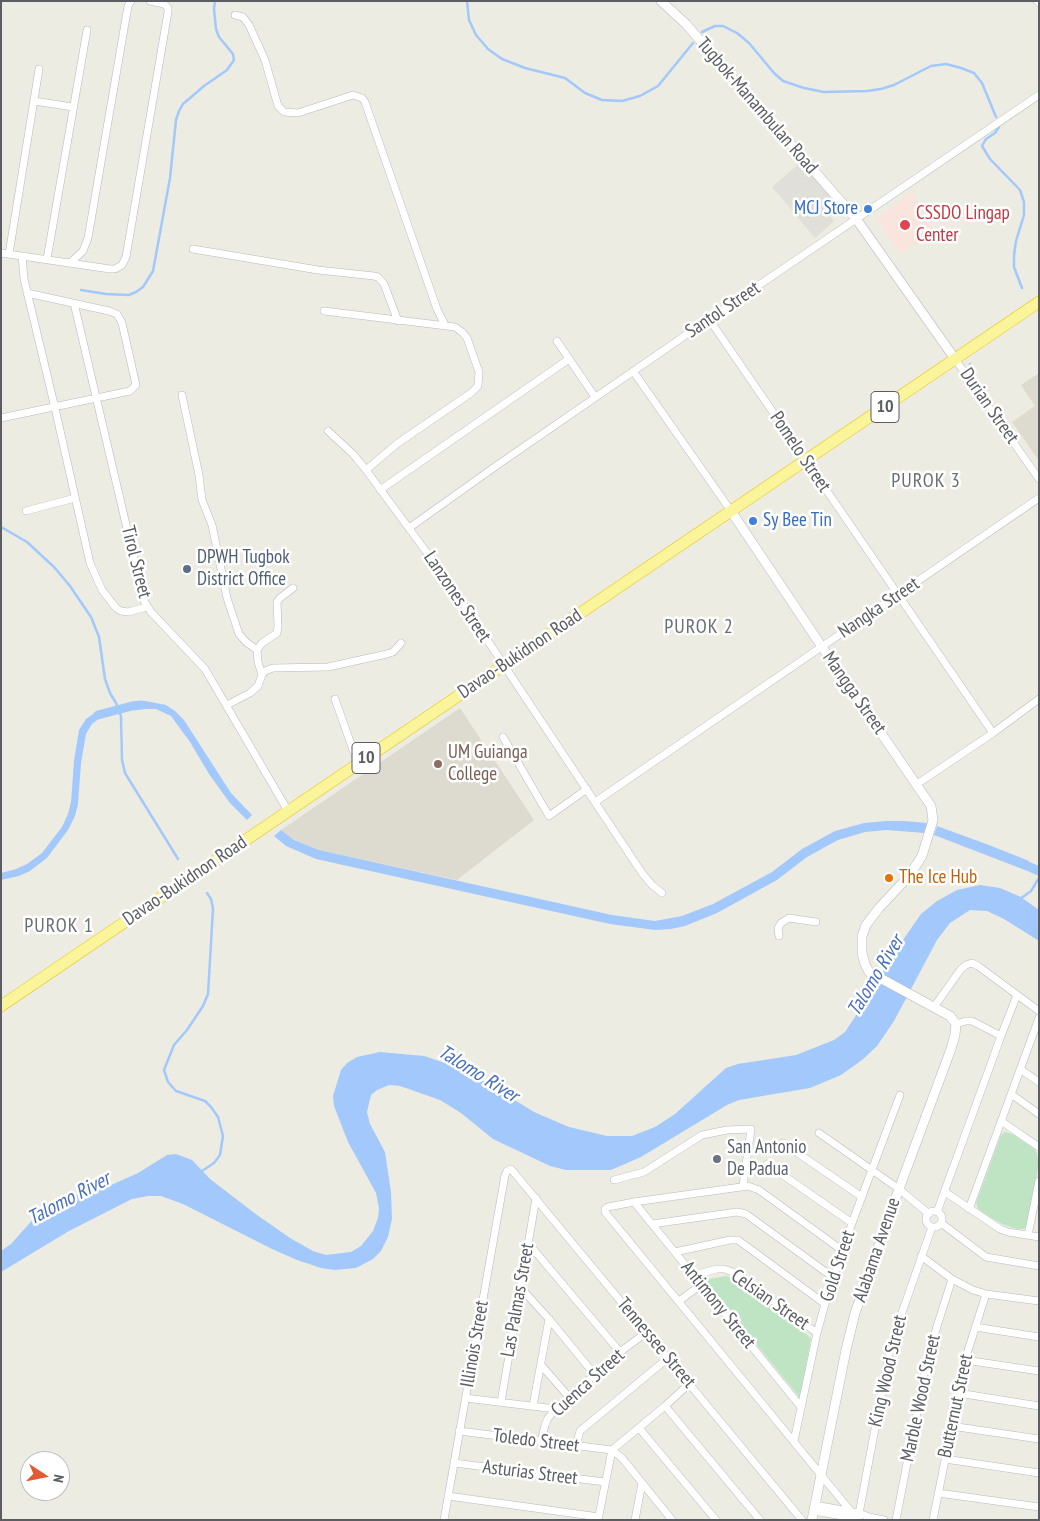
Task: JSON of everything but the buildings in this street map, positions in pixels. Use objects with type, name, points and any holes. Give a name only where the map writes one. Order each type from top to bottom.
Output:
[{"type":"highway","name":"Davao-Bukidnon Road","points":[[3,1001],[358,764],[1039,302]]},
{"type":"street","points":[[70,262],[83,251],[88,238],[128,6],[131,1]]},
{"type":"street","points":[[39,69],[5,254],[116,270],[125,261],[168,12],[168,8],[164,4],[150,1]]},
{"type":"street","name":"Tugbok-Manambulan Road","points":[[661,1],[686,24],[856,220],[955,359]]},
{"type":"street","points":[[235,15],[243,17],[249,25],[264,60],[278,106],[284,112],[298,113],[354,96],[362,98],[365,102],[437,309],[445,325]]},
{"type":"street","points":[[47,259],[87,30]]},
{"type":"street","name":"Santol Street","points":[[409,528],[595,397],[1039,95]]},
{"type":"street","points":[[34,100],[74,107]]},
{"type":"street","points":[[193,249],[318,270],[378,277],[384,284],[398,321]]},
{"type":"street","points":[[22,256],[22,269],[27,293],[90,563],[102,590],[111,603],[122,611],[134,611],[147,607]]},
{"type":"street","points":[[1,418],[96,399],[130,391],[135,387],[136,381],[122,323],[116,314],[27,293]]},
{"type":"street","name":"Tirol Street","points":[[74,303],[140,586],[147,607],[198,661],[227,705],[288,811]]},
{"type":"street","points":[[324,311],[445,325],[455,328],[467,338],[480,372],[478,386],[471,393],[398,443],[366,470]]},
{"type":"street","name":"Pomelo Street","points":[[709,319],[993,733]]},
{"type":"street","points":[[557,341],[595,397]]},
{"type":"street","points":[[380,490],[569,359]]},
{"type":"street","name":"Durian Street","points":[[955,359],[1039,478]]},
{"type":"street","name":"Mangga Street","points":[[633,371],[731,511],[933,810],[930,834],[924,852],[914,870],[873,915],[864,930],[862,941],[863,959],[866,968],[871,974],[934,1006]]},
{"type":"street","points":[[182,394],[199,475],[202,500],[212,525],[227,598],[239,634],[257,650]]},
{"type":"street","name":"Lanzones Street","points":[[328,432],[353,454],[366,470],[450,584],[642,872],[652,885],[662,893]]},
{"type":"street","points":[[26,511],[75,498]]},
{"type":"street","name":"Nangka Street","points":[[596,802],[1039,498]]},
{"type":"street","points":[[262,675],[257,650],[262,643],[277,633],[277,602],[293,588]]},
{"type":"street","points":[[227,705],[254,690],[264,671],[273,668],[328,667],[393,652],[400,643]]},
{"type":"street","points":[[335,699],[358,764]]},
{"type":"street","points":[[917,784],[993,733],[1039,699]]},
{"type":"street","points":[[503,737],[549,816],[587,789]]},
{"type":"street","points":[[780,936],[778,928],[781,923],[790,918],[816,922]]},
{"type":"street","points":[[1001,1036],[972,1021],[956,1024],[950,1016],[934,1006],[961,969],[969,964],[978,966],[1039,1011]]},
{"type":"street","points":[[937,1212],[1017,995]]},
{"type":"street","points":[[969,1209],[1039,1018]]},
{"type":"street","name":"Alabama Avenue","points":[[814,1512],[850,1332],[899,1188],[951,1049],[956,1024]]},
{"type":"street","points":[[1031,1040],[1039,1046]]},
{"type":"street","points":[[1020,1069],[1039,1082]]},
{"type":"street","points":[[1011,1094],[1039,1114]]},
{"type":"street","name":"Gold Street","points":[[794,1442],[825,1304],[852,1223],[900,1095]]},
{"type":"street","points":[[1001,1121],[1039,1147]]},
{"type":"street","points":[[614,1180],[644,1172],[702,1135],[727,1130],[751,1130],[743,1185]]},
{"type":"street","points":[[819,1133],[899,1188],[929,1214]]},
{"type":"street","points":[[783,1143],[862,1197]]},
{"type":"street","points":[[767,1164],[852,1223]]},
{"type":"street","name":"Tennessee Street","points":[[509,1169],[513,1170],[802,1520]]},
{"type":"street","name":"Illinois Street","points":[[444,1520],[505,1175],[509,1169]]},
{"type":"street","points":[[1028,1235],[1039,1181]]},
{"type":"street","points":[[842,1251],[759,1190],[743,1185],[634,1202],[605,1209],[794,1442],[857,1516]]},
{"type":"street","points":[[944,1192],[1000,1229],[1039,1236]]},
{"type":"street","name":"Las Palmas Street","points":[[501,1402],[536,1198]]},
{"type":"street","name":"Antimony Street","points":[[634,1202],[802,1407]]},
{"type":"street","points":[[652,1224],[738,1212],[746,1214],[834,1278]]},
{"type":"street","points":[[929,1214],[937,1212],[942,1216],[941,1224]]},
{"type":"street","points":[[929,1214],[927,1221],[932,1227],[941,1224]]},
{"type":"street","points":[[941,1224],[986,1257],[1039,1266]]},
{"type":"street","name":"King Wood Street","points":[[857,1516],[891,1344],[932,1227]]},
{"type":"street","points":[[675,1252],[738,1240],[825,1304]]},
{"type":"street","points":[[528,1243],[620,1352]]},
{"type":"street","points":[[921,1256],[952,1279],[973,1290],[986,1294],[1039,1301]]},
{"type":"street","name":"Celsian Street","points":[[694,1275],[717,1269],[733,1272],[817,1333]]},
{"type":"street","name":"Marble Wood Street","points":[[896,1520],[928,1355],[952,1279]]},
{"type":"street","points":[[679,1301],[702,1284]]},
{"type":"street","points":[[520,1287],[595,1375]]},
{"type":"street","name":"Butternut Street","points":[[933,1520],[965,1360],[986,1294]]},
{"type":"street","points":[[533,1406],[549,1319]]},
{"type":"street","points":[[976,1327],[1039,1337]]},
{"type":"street","name":"Cuenca Street","points":[[541,1442],[548,1418],[556,1409],[620,1352],[647,1332]]},
{"type":"street","points":[[576,1446],[580,1431],[668,1358]]},
{"type":"street","points":[[965,1360],[1039,1372]]},
{"type":"street","points":[[541,1365],[569,1398]]},
{"type":"street","points":[[448,1496],[598,1518],[612,1450],[690,1383]]},
{"type":"street","points":[[958,1393],[1039,1406]]},
{"type":"street","points":[[465,1398],[556,1409]]},
{"type":"street","points":[[665,1406],[760,1520]]},
{"type":"street","points":[[951,1426],[1039,1439]]},
{"type":"street","points":[[639,1428],[716,1520]]},
{"type":"street","name":"Toledo Street","points":[[459,1432],[612,1450]]},
{"type":"street","points":[[612,1450],[622,1458],[670,1518]]},
{"type":"street","points":[[945,1459],[1039,1473]]},
{"type":"street","name":"Asturias Street","points":[[454,1463],[605,1482]]},
{"type":"street","points":[[635,1520],[642,1482]]},
{"type":"street","points":[[938,1493],[1039,1507]]},
{"type":"street","points":[[814,1512],[884,1520]]},
{"type":"shaded area","points":[[801,162],[840,207],[830,216],[834,221],[815,238],[772,187]]},
{"type":"shaded area","name":"CSSDO Lingap Center","points":[[913,192],[934,232],[900,254],[876,218]]},
{"type":"shaded area","points":[[1039,373],[1039,461],[1012,422],[1035,406],[1021,385]]},
{"type":"shaded area","name":"UM Guianga College","points":[[460,708],[534,820],[457,880],[319,850],[294,840],[281,830]]},
{"type":"green space","points":[[1005,1132],[1012,1134],[1035,1149],[1039,1163],[1027,1225],[1024,1229],[1017,1229],[1002,1224],[978,1209],[976,1203],[1001,1135]]},
{"type":"green space","points":[[726,1276],[733,1278],[811,1338],[800,1398],[704,1280]]},
{"type":"water","points":[[146,701],[166,705],[184,720],[231,793],[252,815],[247,820],[230,803],[171,716],[156,709],[132,709],[131,702]]},
{"type":"water","points":[[108,708],[110,715],[100,718],[92,724],[86,734],[81,763],[78,804],[75,816],[68,830],[47,858],[30,871],[19,876],[1,880],[1,873],[27,864],[42,853],[62,827],[71,802],[74,761],[79,730],[86,719],[96,712]]},
{"type":"water","points":[[886,821],[927,823],[925,833],[886,830],[865,832],[838,840],[807,857],[777,880],[717,913],[685,926],[655,930],[610,924],[316,859],[286,846],[274,836],[281,830],[294,840],[319,850],[612,915],[655,921],[682,916],[713,904],[772,872],[802,849],[835,831],[864,823]]},
{"type":"water","points":[[937,826],[1029,861],[1025,870],[934,835]]},
{"type":"water","name":"Talomo River","points":[[980,885],[1000,888],[1021,897],[1039,910],[1039,941],[1004,919],[987,911],[970,910],[950,923],[937,940],[894,1021],[877,1046],[862,1060],[841,1075],[810,1088],[739,1100],[727,1105],[641,1157],[611,1170],[566,1170],[550,1166],[493,1139],[461,1113],[440,1100],[400,1086],[389,1085],[371,1095],[367,1112],[370,1124],[385,1152],[391,1192],[392,1219],[388,1237],[381,1251],[373,1259],[356,1268],[335,1270],[321,1268],[297,1260],[183,1204],[161,1196],[148,1196],[132,1199],[69,1231],[1,1272],[1,1251],[11,1244],[45,1206],[59,1198],[100,1190],[138,1173],[167,1155],[176,1154],[192,1160],[210,1179],[257,1215],[290,1238],[313,1251],[326,1255],[351,1252],[361,1246],[373,1231],[378,1218],[379,1208],[376,1193],[348,1142],[334,1106],[333,1096],[341,1070],[347,1063],[357,1057],[380,1052],[424,1056],[466,1070],[534,1112],[569,1127],[607,1136],[632,1136],[655,1127],[675,1114],[726,1068],[738,1064],[796,1055],[834,1040],[845,1032],[889,960],[921,914],[937,901],[957,890]]},
{"type":"waterway","points":[[81,290],[129,295],[143,287],[153,271],[170,178],[176,120],[179,111],[183,104],[204,86],[227,70],[234,60],[233,54],[219,37],[216,29],[215,1]]},
{"type":"waterway","points":[[467,1],[469,20],[476,35],[488,49],[502,59],[525,68],[565,78],[585,93],[602,100],[622,101],[640,96],[658,86],[693,43]]},
{"type":"waterway","points":[[702,32],[715,26],[723,26],[737,33],[749,43],[783,81],[824,92],[881,89],[894,85],[931,66],[946,64],[961,68],[974,73],[982,83],[996,117]]},
{"type":"waterway","points":[[999,127],[995,133],[986,139],[982,146],[990,159],[1020,190],[1024,202],[1024,215],[1014,255],[1014,267],[1022,288]]},
{"type":"waterway","points":[[970,364],[974,369]]},
{"type":"waterway","points":[[1,527],[27,542],[54,567],[70,586],[91,617],[99,637],[105,679],[121,716],[122,760],[125,773],[178,859]]},
{"type":"waterway","points":[[98,715],[142,705]]},
{"type":"waterway","points":[[1016,861],[1039,871]]},
{"type":"waterway","points":[[1020,899],[1031,891],[1039,878]]},
{"type":"waterway","points":[[202,1171],[214,1163],[220,1155],[223,1136],[218,1117],[205,1101],[176,1091],[168,1082],[164,1070],[174,1045],[187,1030],[203,1006],[208,994],[213,909],[211,899],[207,893]]},
{"type":"place","name":"MCJ Store","points":[[868,209]]},
{"type":"place","name":"CSSDO Lingap Center","points":[[905,225]]},
{"type":"place","name":"Sy Bee Tin","points":[[753,521]]},
{"type":"place","name":"DPWH Tugbok District Office","points":[[187,569]]},
{"type":"place","name":"UM Guianga College","points":[[438,764]]},
{"type":"place","name":"The Ice Hub","points":[[889,878]]},
{"type":"place","name":"San Antonio De Padua","points":[[717,1159]]},
{"type":"district","name":"PUROK 3","points":[[926,481]]},
{"type":"district","name":"PUROK 2","points":[[699,627]]},
{"type":"district","name":"PUROK 1","points":[[59,926]]}]
